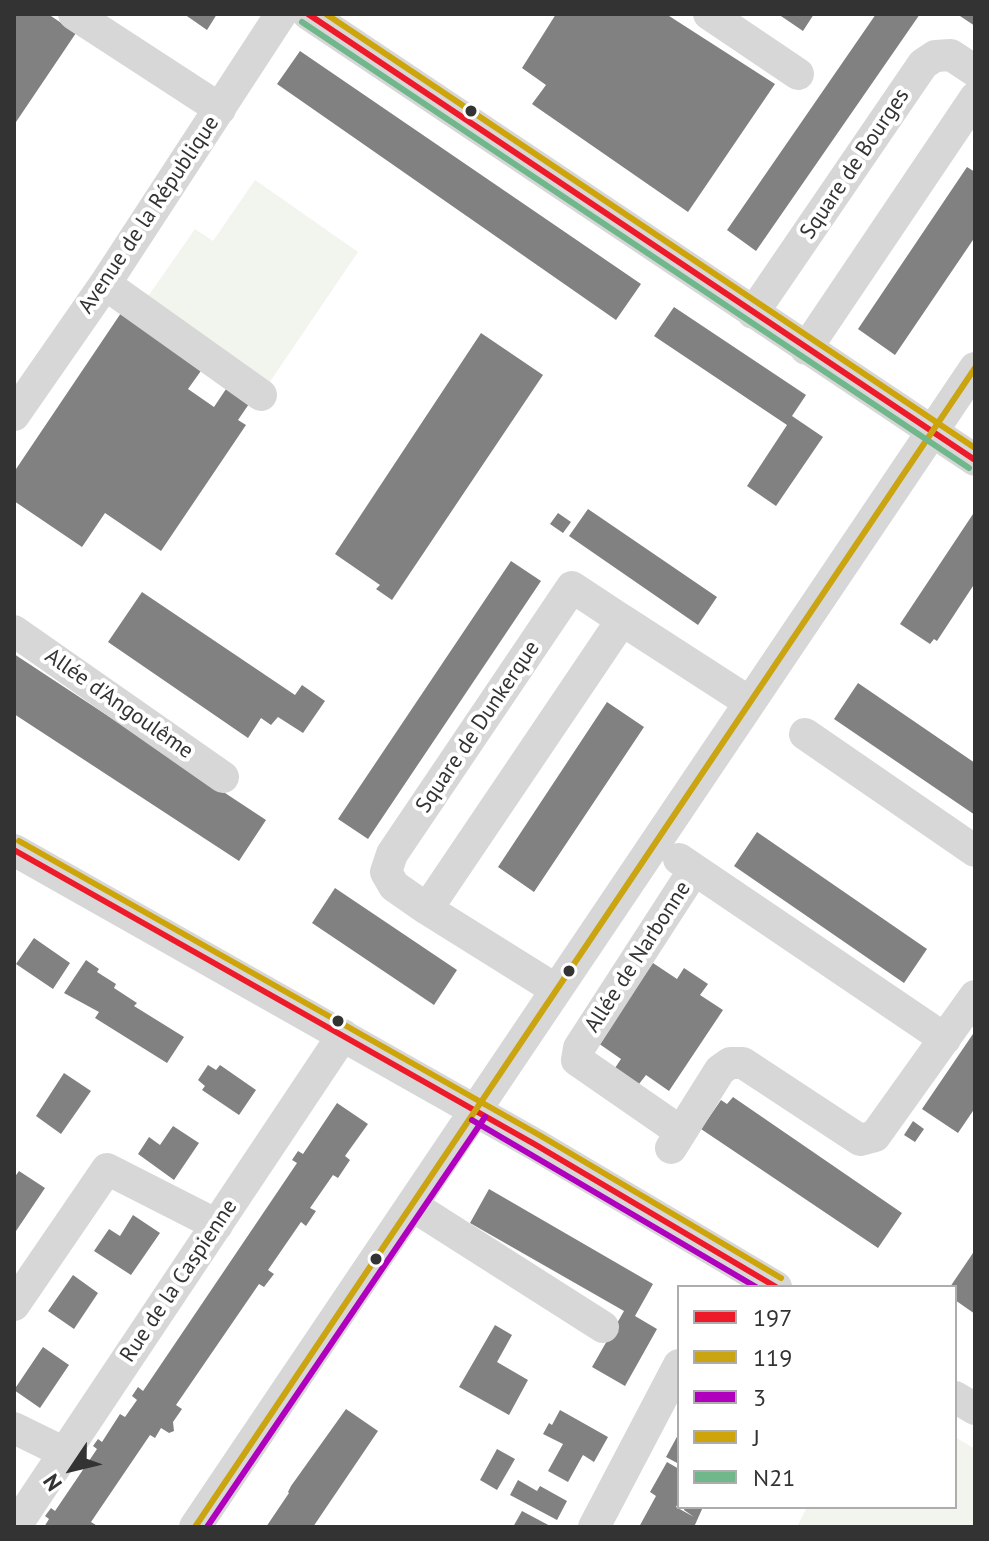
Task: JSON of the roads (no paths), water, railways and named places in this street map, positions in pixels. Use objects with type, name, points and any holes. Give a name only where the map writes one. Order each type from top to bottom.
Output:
[{"type":"street","points":[[74,14],[220,109]]},
{"type":"street","name":"Avenue de la République","points":[[14,415],[105,284],[281,14]]},
{"type":"street","points":[[308,14],[975,460]]},
{"type":"street","points":[[709,14],[798,74]]},
{"type":"street","name":"Square de Bourges","points":[[753,313],[923,64],[935,56],[951,55],[975,71]]},
{"type":"street","points":[[806,349],[975,98]]},
{"type":"street","points":[[105,284],[261,395]]},
{"type":"street","points":[[195,1527],[975,368]]},
{"type":"street","name":"Square de Dunkerque","points":[[555,989],[427,909],[394,886],[386,872],[392,854],[477,727],[572,587],[749,702]]},
{"type":"street","points":[[427,909],[622,620]]},
{"type":"street","name":"Allée d'Angoulême","points":[[14,631],[223,777]]},
{"type":"street","points":[[805,734],[975,851]]},
{"type":"street","name":"Allée de Narbonne","points":[[654,843],[945,1039]]},
{"type":"street","points":[[14,850],[477,1111],[726,1273],[769,1285]]},
{"type":"street","name":"Allée de Narbonne","points":[[694,870],[579,1048],[577,1060],[676,1140],[720,1070],[730,1063],[743,1063],[860,1140],[875,1136],[975,996]]},
{"type":"street","name":"Rue de la Caspienne","points":[[15,1527],[343,1035]]},
{"type":"street","points":[[14,1305],[107,1169],[217,1225]]},
{"type":"street","points":[[413,1206],[603,1327]]},
{"type":"street","points":[[594,1527],[677,1369]]},
{"type":"street","points":[[957,1398],[975,1409]]},
{"type":"street","points":[[14,1428],[65,1453]]}]
